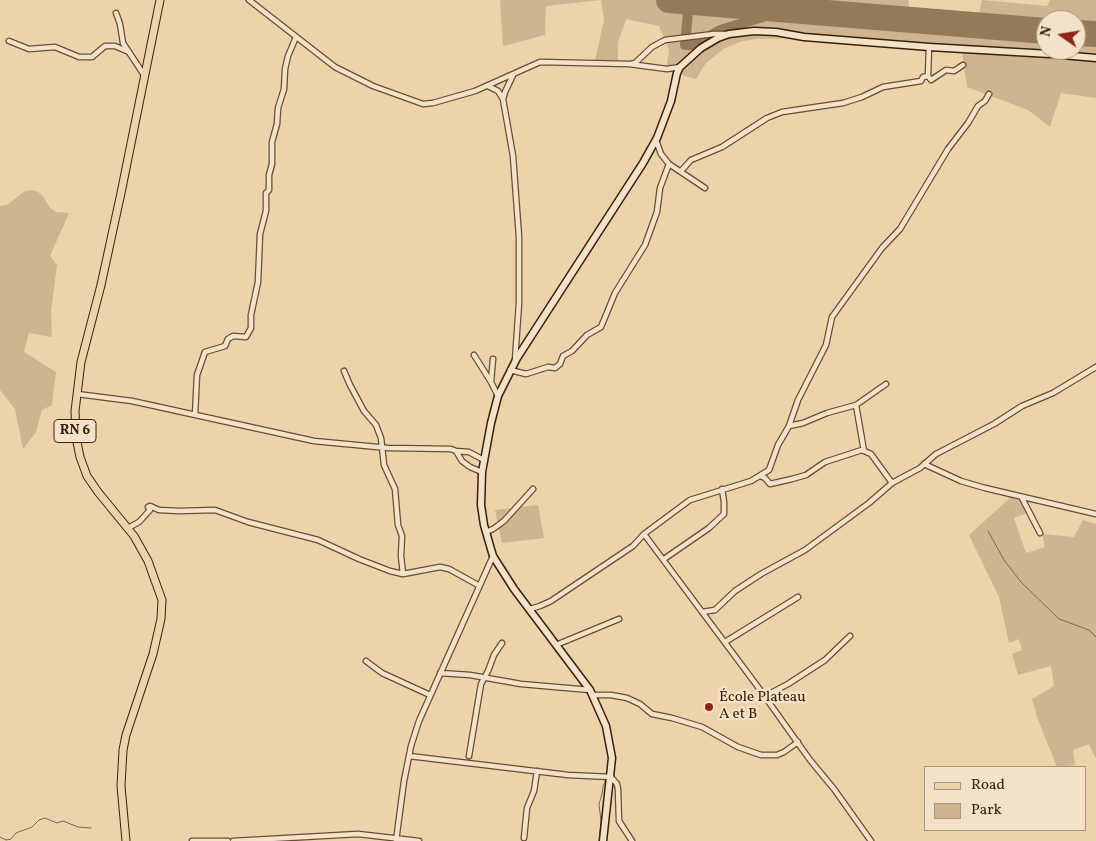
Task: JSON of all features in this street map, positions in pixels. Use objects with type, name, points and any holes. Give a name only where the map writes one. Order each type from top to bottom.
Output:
[{"type":"main road","name":"RN 6","points":[[126,841],[121,786],[123,750],[126,735],[153,654],[161,619],[162,605],[158,586],[148,561],[128,528],[98,492],[83,467],[76,437],[75,411],[81,362],[105,269],[160,0]]},
{"type":"main road","points":[[603,841],[608,777],[612,758],[606,726],[591,693],[514,589],[493,556],[481,505],[482,472],[498,396],[510,370],[643,163],[656,139],[671,101],[680,67],[701,48],[729,34],[754,31],[929,47],[1096,58]]},
{"type":"street","points":[[250,0],[335,67],[373,86],[416,103],[433,103],[488,86],[540,62],[629,64],[667,69],[680,67]]},
{"type":"street","points":[[116,13],[124,43],[142,68],[145,76]]},
{"type":"street","points":[[629,64],[635,62],[652,47],[665,40],[729,34]]},
{"type":"street","points":[[195,416],[197,375],[205,352],[226,346],[228,339],[233,336],[246,336],[251,328],[258,282],[260,234],[266,211],[266,193],[269,190],[269,175],[272,164],[272,142],[277,124],[278,108],[284,89],[286,62],[296,37]]},
{"type":"street","points":[[9,41],[29,49],[55,47],[79,57],[92,57],[105,46],[115,46],[129,52]]},
{"type":"street","points":[[928,76],[929,47]]},
{"type":"street","points":[[928,76],[931,80],[946,70],[954,71],[963,65]]},
{"type":"street","points":[[503,99],[513,74]]},
{"type":"street","points":[[681,171],[691,160],[722,147],[771,116],[782,112],[843,103],[883,87],[921,81],[923,77],[928,76]]},
{"type":"street","points":[[488,86],[498,91],[503,99],[513,156],[519,237],[519,303],[515,361]]},
{"type":"street","points":[[530,609],[551,601],[633,546],[644,534],[690,500],[751,481],[770,470],[778,445],[789,426],[798,400],[826,345],[832,317],[882,248],[900,229],[948,149],[968,123],[978,106],[985,102],[989,94]]},
{"type":"street","points":[[656,139],[661,154],[669,164],[704,188]]},
{"type":"street","points":[[510,370],[526,374],[548,367],[556,368],[563,356],[572,351],[587,334],[602,327],[615,293],[645,245],[657,212],[660,188],[669,164]]},
{"type":"street","points":[[474,355],[498,396]]},
{"type":"street","points":[[491,382],[493,360]]},
{"type":"street","points":[[702,612],[715,610],[742,587],[805,550],[869,503],[892,483],[924,464],[940,451],[994,424],[1022,406],[1053,393],[1096,367]]},
{"type":"street","points":[[344,371],[364,411],[376,425],[383,447],[384,465],[395,490],[398,525],[402,532],[401,556],[404,574]]},
{"type":"street","points":[[789,426],[856,405],[886,384]]},
{"type":"street","points":[[77,394],[132,401],[314,441],[469,452],[484,460]]},
{"type":"street","points":[[856,405],[864,451]]},
{"type":"street","points":[[456,451],[462,461],[482,472]]},
{"type":"street","points":[[760,476],[765,478],[770,484],[792,479],[806,475],[824,462],[864,451],[871,454],[892,483]]},
{"type":"street","points":[[924,464],[960,481],[1022,498],[1096,514]]},
{"type":"street","points":[[486,532],[504,521],[533,489]]},
{"type":"street","points":[[664,559],[709,528],[724,514],[722,489]]},
{"type":"street","points":[[1022,498],[1040,533]]},
{"type":"street","points":[[128,528],[139,522],[150,510],[148,507],[150,506],[159,510],[215,510],[248,522],[318,540],[359,559],[404,574],[440,566],[449,569],[478,586]]},
{"type":"street","points":[[644,534],[871,841]]},
{"type":"street","points":[[396,839],[409,756],[419,721],[493,556]]},
{"type":"street","points":[[724,642],[798,597]]},
{"type":"street","points":[[556,645],[620,619]]},
{"type":"street","points":[[765,696],[788,684],[825,660],[850,636]]},
{"type":"street","points":[[469,756],[474,720],[484,677],[494,654],[502,643]]},
{"type":"street","points":[[366,661],[382,673],[430,695]]},
{"type":"street","points":[[440,673],[484,677],[521,684],[627,698],[640,704],[652,714],[702,727],[738,747],[760,755],[777,755],[798,742]]},
{"type":"street","points":[[409,756],[608,777],[617,784],[619,821],[632,841]]},
{"type":"street","points":[[524,838],[527,808],[534,791],[537,771]]},
{"type":"street","points":[[233,841],[340,834],[419,841]]},
{"type":"street","points":[[192,841],[228,841]]},
{"type":"green space","points":[[500,0],[601,0],[546,6],[545,35],[503,46]]},
{"type":"green space","points":[[601,0],[908,0],[910,12],[979,14],[982,0],[1047,6],[1050,0],[1096,0],[1096,98],[1061,93],[1050,127],[1028,110],[967,87],[962,51],[802,38],[757,39],[743,41],[725,48],[706,63],[696,79],[666,71],[669,50],[659,26],[626,19],[618,43],[618,63],[595,60],[604,20]]},
{"type":"green space","points":[[31,190],[43,196],[50,208],[56,212],[69,213],[50,256],[57,265],[51,312],[52,337],[29,333],[24,352],[56,372],[52,405],[42,410],[36,432],[23,449],[15,409],[0,390],[0,206],[7,205],[25,191]]},
{"type":"green space","points":[[1011,497],[1020,499],[1027,513],[1014,518],[1026,553],[1045,547],[1042,534],[1074,537],[1083,520],[1096,524],[1096,759],[1089,744],[1073,750],[1075,765],[1057,766],[1037,717],[1032,699],[1054,686],[1051,666],[1018,675],[1012,654],[1022,650],[1019,639],[1009,643],[999,597],[969,535]]},
{"type":"green space","points":[[538,505],[544,538],[502,543],[495,510]]},
{"type":"waterway","points":[[988,531],[1004,560],[1021,582],[1059,619],[1089,630],[1096,637]]},
{"type":"waterway","points":[[599,841],[601,821],[599,804],[606,779]]},
{"type":"waterway","points":[[0,837],[6,840],[11,839],[16,833],[32,827],[39,820],[45,818],[57,823],[63,821],[78,827],[91,828]]},
{"type":"taxiway","points":[[689,2],[685,45],[693,45],[720,30],[786,10]]},
{"type":"runway","points":[[669,0],[1036,30]]},
{"type":"runway","points":[[1086,34],[1096,34]]},
{"type":"place","name":"École Plateau A et B","points":[[709,707]]}]
